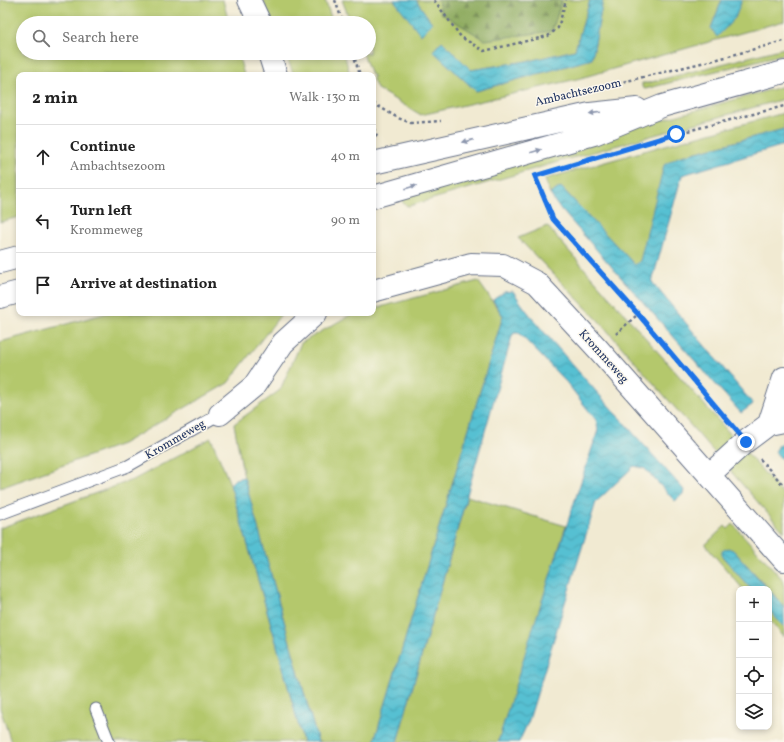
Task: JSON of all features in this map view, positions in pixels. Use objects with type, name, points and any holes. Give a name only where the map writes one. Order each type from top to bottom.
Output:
[{"type":"street","points":[[249,0],[257,16]]},
{"type":"street","points":[[271,60],[275,72]]},
{"type":"street","name":"Ambachtsezoom","points":[[376,196],[594,134],[662,106],[784,72]]},
{"type":"street","name":"Ambachtsezoom","points":[[376,162],[590,114],[662,106]]},
{"type":"street","points":[[0,262],[16,258]]},
{"type":"street","name":"Krommeweg","points":[[376,290],[471,264],[503,265],[537,283],[598,349],[784,560]]},
{"type":"street","points":[[0,297],[16,293]]},
{"type":"street","name":"Krommeweg","points":[[220,414],[254,386],[283,343],[313,316]]},
{"type":"street","points":[[709,475],[746,442],[776,422],[784,378]]},
{"type":"lane","name":"Krommeweg","points":[[0,514],[128,466],[220,414]]},
{"type":"lane","points":[[96,709],[109,742]]},
{"type":"path","points":[[335,0],[341,16]]},
{"type":"path","points":[[434,0],[461,37],[484,51],[548,36],[558,28],[566,0]]},
{"type":"path","name":"Ambachtsezoom","points":[[599,87],[718,59],[784,41]]},
{"type":"path","points":[[355,60],[359,72]]},
{"type":"path","points":[[376,106],[398,118],[411,123],[442,121]]},
{"type":"path","points":[[624,149],[784,106]]},
{"type":"path","points":[[535,176],[553,219],[638,314],[784,486]]},
{"type":"path","points":[[598,349],[638,314]]},
{"type":"green space","points":[[0,0],[223,0],[227,16],[16,16],[16,60],[240,60],[243,72],[16,72],[16,218],[0,222]]},
{"type":"green space","points":[[263,0],[325,0],[331,16],[269,16]]},
{"type":"green space","points":[[342,0],[394,0],[401,8],[432,23],[416,0],[438,0],[441,13],[551,31],[562,0],[590,0],[575,50],[533,60],[471,70],[442,41],[433,51],[476,91],[592,59],[603,0],[722,0],[711,28],[735,18],[742,0],[784,0],[784,21],[577,79],[421,115],[377,89],[376,72],[370,72],[366,60],[376,60],[376,16],[348,16]]},
{"type":"green space","points":[[438,0],[562,0],[552,31],[485,40],[441,13]]},
{"type":"green space","points":[[784,48],[784,54],[645,89],[642,87],[642,83],[648,83]]},
{"type":"green space","points":[[288,60],[346,60],[349,72],[293,72]]},
{"type":"green space","points":[[784,86],[784,99],[561,161],[409,206],[404,204],[402,200],[401,196],[559,148]]},
{"type":"green space","points":[[784,113],[784,129],[678,157],[640,261],[635,266],[561,187],[550,194],[545,179],[669,144]]},
{"type":"green space","points":[[547,226],[784,495],[784,532],[598,320],[518,238]]},
{"type":"green space","points":[[478,281],[503,316],[374,742],[318,742],[244,478],[234,424],[280,390],[301,343],[348,316],[376,316],[376,308]]},
{"type":"green space","points":[[96,316],[280,316],[228,383],[122,444],[0,488],[0,342]]},
{"type":"green space","points":[[211,438],[230,484],[275,638],[303,742],[11,742],[0,708],[0,528],[135,479]]},
{"type":"green space","points":[[467,496],[566,526],[498,742],[397,742]]},
{"type":"green space","points":[[733,524],[784,581],[784,607],[772,593],[772,586],[766,586],[733,550],[722,556],[748,586],[740,586],[705,545],[725,526],[728,529]]},
{"type":"green space","points":[[772,613],[784,627],[784,637],[772,623]]},
{"type":"water","points":[[394,0],[416,0],[432,23],[421,35]]},
{"type":"water","points":[[590,0],[603,0],[592,59],[476,91],[433,51],[442,41],[471,70],[533,60],[575,50]]},
{"type":"water","points":[[722,0],[742,0],[735,18],[717,37],[711,28]]},
{"type":"water","points":[[784,129],[784,145],[682,175],[652,282],[753,404],[741,413],[557,205],[550,194],[561,187],[635,265],[640,261],[664,165],[678,157]]},
{"type":"water","points":[[513,291],[540,328],[684,490],[683,494],[675,501],[644,468],[634,466],[596,502],[529,720],[519,742],[498,742],[532,631],[598,430],[596,420],[567,383],[519,333],[514,333],[397,742],[374,742],[503,316],[493,300],[504,292]]},
{"type":"water","points":[[783,443],[784,462],[775,452],[779,445]]},
{"type":"water","points":[[244,477],[318,742],[303,742],[275,638],[230,484],[235,479]]},
{"type":"water","points":[[728,548],[733,550],[765,586],[748,586],[722,556],[722,551]]},
{"type":"water","points":[[772,593],[784,607],[784,627],[772,613]]},
{"type":"route","points":[[676,134],[535,176],[553,219],[638,314],[746,442]]}]
